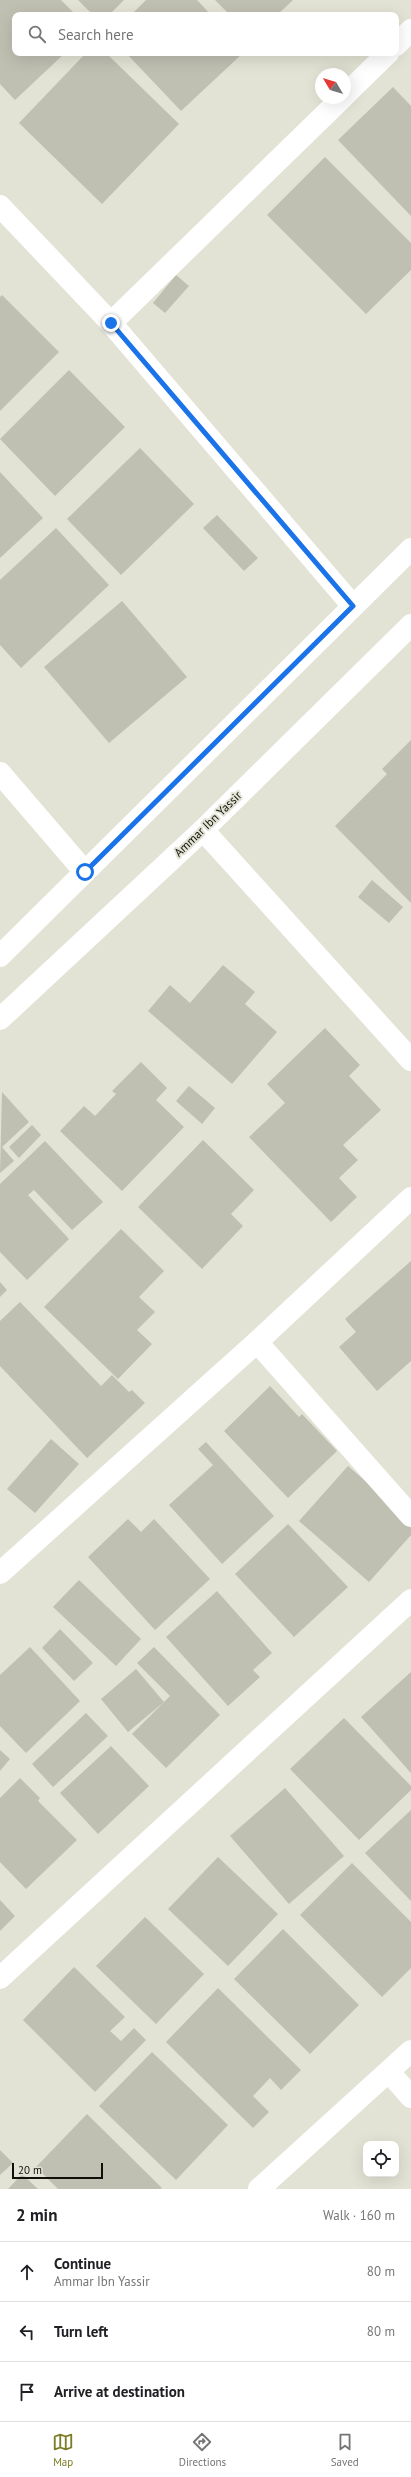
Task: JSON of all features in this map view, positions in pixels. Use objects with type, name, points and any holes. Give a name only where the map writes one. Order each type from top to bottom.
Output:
[{"type":"street","points":[[399,42],[411,30]]},
{"type":"street","points":[[351,89],[385,56]]},
{"type":"street","points":[[111,323],[336,104]]},
{"type":"street","points":[[0,206],[111,323],[353,606]]},
{"type":"street","points":[[0,956],[411,549]]},
{"type":"street","name":"Ammar Ibn Yassir","points":[[0,1019],[203,830],[411,625]]},
{"type":"street","points":[[0,773],[85,872]]},
{"type":"street","points":[[203,830],[411,1060]]},
{"type":"street","points":[[0,1573],[257,1342],[411,1198]]},
{"type":"street","points":[[257,1342],[411,1516]]},
{"type":"street","points":[[0,1978],[411,1600]]},
{"type":"street","points":[[259,2189],[411,2051]]},
{"type":"street","points":[[389,2072],[411,2097]]},
{"type":"building","points":[[0,0],[61,0],[73,12],[12,12],[12,56],[62,56],[15,100],[0,84]]},
{"type":"building","points":[[78,0],[124,0],[112,12],[90,12]]},
{"type":"building","points":[[146,0],[197,0],[208,12],[134,12]]},
{"type":"building","points":[[215,0],[293,0],[280,12],[227,12]]},
{"type":"building","points":[[83,56],[109,56],[179,124],[102,204],[19,123]]},
{"type":"building","points":[[129,56],[240,56],[181,111]]},
{"type":"building","points":[[393,87],[411,106],[411,216],[338,140]]},
{"type":"building","points":[[325,157],[411,243],[411,270],[366,314],[267,215]]},
{"type":"building","points":[[176,275],[189,286],[165,313],[153,303]]},
{"type":"building","points":[[2,295],[59,352],[0,411],[0,297]]},
{"type":"building","points":[[69,370],[125,427],[55,496],[0,439]]},
{"type":"building","points":[[140,448],[194,504],[121,575],[67,519]]},
{"type":"building","points":[[0,472],[43,518],[0,558]]},
{"type":"building","points":[[217,515],[258,558],[244,571],[203,528]]},
{"type":"building","points":[[56,528],[109,585],[21,668],[0,645],[0,580]]},
{"type":"building","points":[[122,601],[187,677],[109,743],[44,667]]},
{"type":"building","points":[[411,740],[411,903],[335,826],[387,774],[382,769]]},
{"type":"building","points":[[372,880],[403,907],[389,923],[358,897]]},
{"type":"building","points":[[223,965],[255,992],[245,1004],[277,1032],[232,1084],[148,1011],[170,985],[190,1003]]},
{"type":"building","points":[[325,1028],[360,1065],[349,1076],[381,1110],[343,1145],[358,1160],[339,1178],[357,1197],[331,1222],[249,1137],[285,1103],[267,1084]]},
{"type":"building","points":[[141,1062],[167,1088],[156,1100],[184,1127],[122,1191],[60,1131],[84,1106],[95,1116],[116,1094],[112,1091]]},
{"type":"building","points":[[189,1086],[215,1108],[202,1124],[176,1101]]},
{"type":"building","points":[[2,1092],[29,1122],[2,1147],[14,1161],[0,1173]]},
{"type":"building","points":[[32,1125],[41,1135],[19,1158],[9,1147]]},
{"type":"building","points":[[203,1140],[254,1190],[231,1214],[243,1226],[202,1269],[138,1207]]},
{"type":"building","points":[[45,1141],[103,1202],[72,1230],[34,1190],[28,1195],[69,1239],[27,1280],[0,1252],[0,1184]]},
{"type":"building","points":[[121,1229],[164,1271],[139,1297],[155,1312],[137,1330],[152,1344],[118,1379],[44,1307]]},
{"type":"building","points":[[411,1261],[411,1361],[377,1391],[339,1347],[356,1332],[345,1319]]},
{"type":"building","points":[[0,1282],[7,1290],[0,1297]]},
{"type":"building","points":[[20,1302],[101,1386],[112,1375],[129,1392],[132,1390],[145,1403],[87,1458],[0,1366],[0,1321]]},
{"type":"building","points":[[270,1386],[299,1417],[302,1414],[337,1451],[288,1498],[224,1431]]},
{"type":"building","points":[[51,1439],[79,1464],[35,1513],[7,1489]]},
{"type":"building","points":[[206,1442],[274,1516],[222,1564],[169,1505],[213,1465],[198,1449]]},
{"type":"building","points":[[348,1466],[411,1521],[411,1535],[369,1582],[299,1521]]},
{"type":"building","points":[[128,1519],[141,1532],[154,1519],[210,1579],[155,1630],[88,1557]]},
{"type":"building","points":[[288,1524],[348,1587],[294,1637],[235,1574]]},
{"type":"building","points":[[79,1580],[141,1639],[116,1666],[53,1607]]},
{"type":"building","points":[[217,1591],[272,1653],[253,1670],[260,1677],[228,1706],[166,1637]]},
{"type":"building","points":[[60,1629],[93,1663],[74,1681],[42,1648]]},
{"type":"building","points":[[30,1647],[80,1701],[26,1753],[0,1726],[0,1675]]},
{"type":"building","points":[[154,1647],[220,1715],[166,1768],[132,1734],[170,1696],[137,1663]]},
{"type":"building","points":[[136,1669],[164,1702],[128,1732],[101,1699]]},
{"type":"building","points":[[411,1672],[411,1773],[361,1717]]},
{"type":"building","points":[[86,1713],[108,1736],[53,1787],[32,1764]]},
{"type":"building","points":[[344,1718],[411,1786],[411,1790],[359,1840],[290,1769]]},
{"type":"building","points":[[111,1746],[149,1786],[98,1834],[60,1793]]},
{"type":"building","points":[[0,1750],[10,1759],[0,1771]]},
{"type":"building","points":[[20,1778],[40,1798],[38,1801],[77,1840],[26,1889],[0,1862],[0,1798]]},
{"type":"building","points":[[285,1788],[344,1856],[289,1904],[230,1836]]},
{"type":"building","points":[[411,1810],[411,1901],[365,1853]]},
{"type":"building","points":[[218,1857],[278,1914],[228,1966],[168,1909]]},
{"type":"building","points":[[352,1863],[411,1922],[411,1968],[382,1997],[300,1915]]},
{"type":"building","points":[[0,1900],[15,1916],[0,1931]]},
{"type":"building","points":[[145,1917],[204,1974],[156,2024],[96,1966]]},
{"type":"building","points":[[283,1929],[359,2005],[310,2054],[234,1979]]},
{"type":"building","points":[[74,1967],[125,2017],[110,2031],[121,2041],[134,2028],[146,2040],[95,2092],[23,2020]]},
{"type":"building","points":[[218,1988],[301,2070],[281,2090],[270,2078],[253,2096],[269,2112],[253,2128],[166,2042]]},
{"type":"building","points":[[152,2052],[228,2125],[176,2180],[99,2106]]},
{"type":"building","points":[[87,2114],[162,2188],[58,2189],[36,2167]]},
{"type":"building","points":[[0,2150],[13,2163],[0,2175]]},
{"type":"building","points":[[22,2174],[38,2189],[8,2189]]},
{"type":"route","points":[[85,872],[353,606],[111,323]]}]
